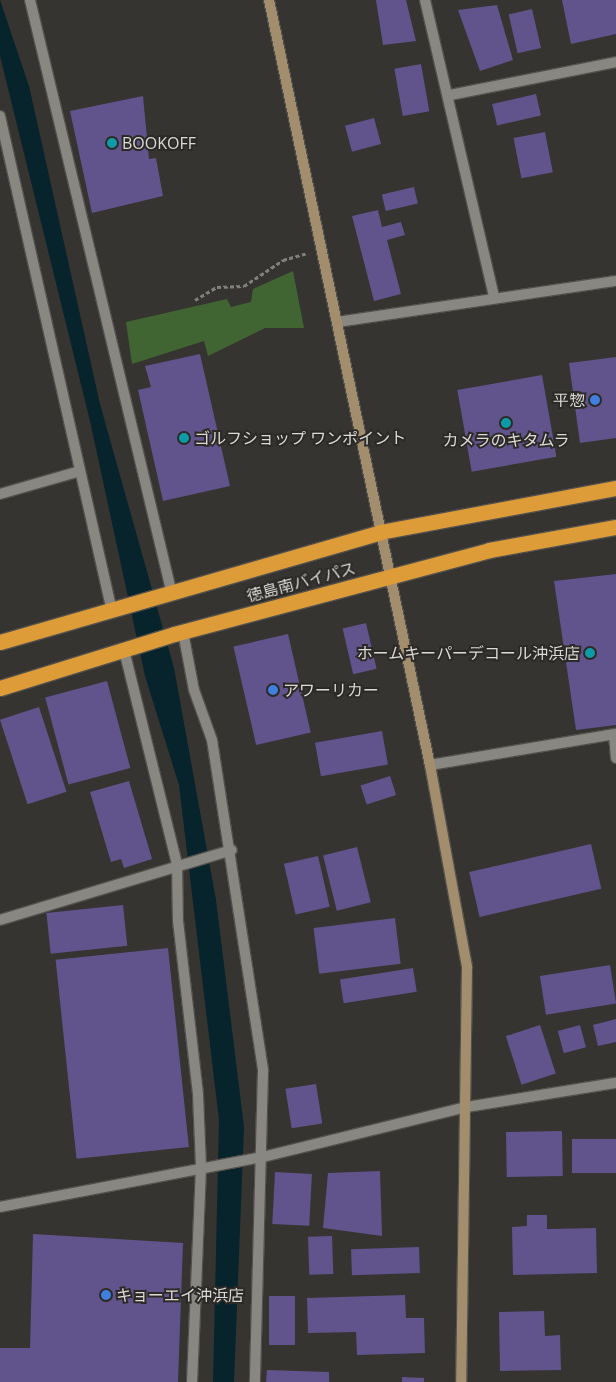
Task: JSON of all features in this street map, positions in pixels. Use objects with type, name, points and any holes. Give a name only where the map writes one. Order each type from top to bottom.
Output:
[{"type":"highway","name":"徳島南バイパス","points":[[0,642],[167,591],[380,532],[616,488]]},
{"type":"highway","name":"徳島南バイパス","points":[[0,688],[178,633],[489,550],[616,527]]},
{"type":"street","points":[[30,0],[167,591]]},
{"type":"street","points":[[269,0],[430,765],[467,967],[467,1107],[461,1382]]},
{"type":"street","points":[[425,0],[450,95],[494,297]]},
{"type":"street","points":[[450,95],[616,62]]},
{"type":"street","points":[[0,116],[112,607]]},
{"type":"street","points":[[337,322],[494,297],[616,281]]},
{"type":"street","points":[[0,494],[80,471]]},
{"type":"street","points":[[178,633],[194,690],[212,740],[232,850],[263,1071],[263,1157],[255,1382]]},
{"type":"street","points":[[130,648],[177,864],[178,921],[198,1095],[201,1168],[192,1382]]},
{"type":"street","points":[[430,765],[615,735],[616,758]]},
{"type":"street","points":[[0,920],[177,864],[232,850]]},
{"type":"street","points":[[0,1207],[263,1157],[467,1107],[616,1083]]},
{"type":"path","points":[[195,300],[217,287],[244,286],[283,260],[321,250]]},
{"type":"green space","points":[[293,271],[304,328],[265,328],[208,356],[204,341],[132,364],[126,322],[227,299],[231,307],[251,302],[253,289]]},
{"type":"water","points":[[0,0],[29,86],[100,404],[174,668],[216,900],[244,1127],[234,1382],[213,1382],[219,1120],[179,785],[145,676],[90,421],[0,56]]},
{"type":"building","points":[[376,0],[406,0],[416,41],[383,45]]},
{"type":"building","points":[[562,0],[616,0],[616,34],[571,44]]},
{"type":"building","points":[[497,5],[513,60],[480,71],[458,10]]},
{"type":"building","points":[[532,9],[541,48],[518,53],[509,14]]},
{"type":"building","points":[[421,64],[429,111],[403,116],[394,69]]},
{"type":"building","points":[[536,94],[541,115],[497,126],[492,104]]},
{"type":"building","name":"BOOKOFF","points":[[143,96],[149,159],[156,158],[163,196],[92,213],[70,111]]},
{"type":"building","points":[[374,118],[381,144],[352,152],[345,126]]},
{"type":"building","points":[[545,132],[553,172],[521,178],[514,138]]},
{"type":"building","points":[[414,187],[418,204],[386,211],[382,194]]},
{"type":"building","points":[[378,210],[382,227],[401,222],[405,235],[387,240],[401,294],[374,301],[352,216]]},
{"type":"building","name":"ゴルフショップ ワンポイント","points":[[200,354],[230,486],[163,501],[138,390],[151,387],[145,366]]},
{"type":"building","name":"平惣","points":[[616,357],[616,438],[580,443],[569,363]]},
{"type":"building","name":"カメラのキタムラ","points":[[542,375],[556,457],[472,472],[457,390]]},
{"type":"building","name":"ホームキーパーデコール沖浜店","points":[[616,574],[616,725],[576,730],[554,581]]},
{"type":"building","points":[[366,623],[377,669],[353,674],[343,628]]},
{"type":"building","name":"アワーリカー","points":[[288,634],[311,732],[256,745],[233,647]]},
{"type":"building","points":[[107,681],[130,768],[68,784],[45,698]]},
{"type":"building","points":[[39,707],[67,792],[28,804],[0,720]]},
{"type":"building","points":[[382,731],[388,764],[321,776],[315,743]]},
{"type":"building","points":[[390,776],[396,795],[367,805],[361,786]]},
{"type":"building","points":[[129,781],[152,859],[124,868],[121,859],[111,862],[90,792]]},
{"type":"building","points":[[591,844],[601,889],[480,917],[469,872]]},
{"type":"building","points":[[357,847],[371,902],[337,911],[323,855]]},
{"type":"building","points":[[318,856],[330,907],[296,915],[284,864]]},
{"type":"building","points":[[123,905],[127,946],[51,954],[46,913]]},
{"type":"building","points":[[395,918],[401,964],[319,974],[314,928]]},
{"type":"building","points":[[168,948],[189,1147],[77,1159],[56,960]]},
{"type":"building","points":[[610,965],[616,1004],[546,1015],[540,976]]},
{"type":"building","points":[[413,968],[417,992],[344,1003],[340,980]]},
{"type":"building","points":[[616,1019],[616,1042],[598,1046],[593,1025]]},
{"type":"building","points":[[540,1025],[556,1074],[522,1085],[506,1036]]},
{"type":"building","points":[[580,1025],[586,1047],[564,1053],[558,1031]]},
{"type":"building","points":[[316,1084],[322,1124],[292,1128],[285,1089]]},
{"type":"building","points":[[562,1131],[563,1176],[507,1177],[506,1132]]},
{"type":"building","points":[[572,1139],[616,1139],[616,1173],[572,1173]]},
{"type":"building","points":[[380,1171],[382,1236],[323,1228],[328,1173]]},
{"type":"building","points":[[275,1172],[312,1174],[309,1226],[272,1224]]},
{"type":"building","points":[[527,1215],[547,1215],[547,1229],[596,1228],[597,1273],[513,1275],[512,1227],[527,1226]]},
{"type":"building","name":"キョーエイ沖浜店","points":[[33,1234],[183,1243],[178,1382],[0,1382],[0,1348],[30,1348]]},
{"type":"building","points":[[332,1236],[333,1274],[309,1275],[308,1237]]},
{"type":"building","points":[[419,1247],[420,1273],[352,1275],[351,1249]]},
{"type":"building","points":[[405,1295],[406,1318],[424,1318],[425,1353],[357,1355],[356,1332],[308,1333],[307,1298]]},
{"type":"building","points":[[269,1296],[295,1296],[295,1345],[269,1345]]},
{"type":"building","points":[[544,1311],[545,1336],[560,1335],[561,1370],[500,1371],[499,1312]]},
{"type":"building","points":[[267,1370],[329,1372],[329,1382],[266,1382]]},
{"type":"building","points":[[402,1377],[424,1378],[424,1382],[402,1382]]},
{"type":"place","name":"BOOKOFF","points":[[112,143]]},
{"type":"place","name":"平惣","points":[[595,400]]},
{"type":"place","name":"カメラのキタムラ","points":[[506,423]]},
{"type":"place","name":"ゴルフショップ ワンポイント","points":[[184,438]]},
{"type":"place","name":"ホームキーパーデコール沖浜店","points":[[590,653]]},
{"type":"place","name":"アワーリカー","points":[[273,690]]},
{"type":"place","name":"キョーエイ沖浜店","points":[[106,1295]]}]
